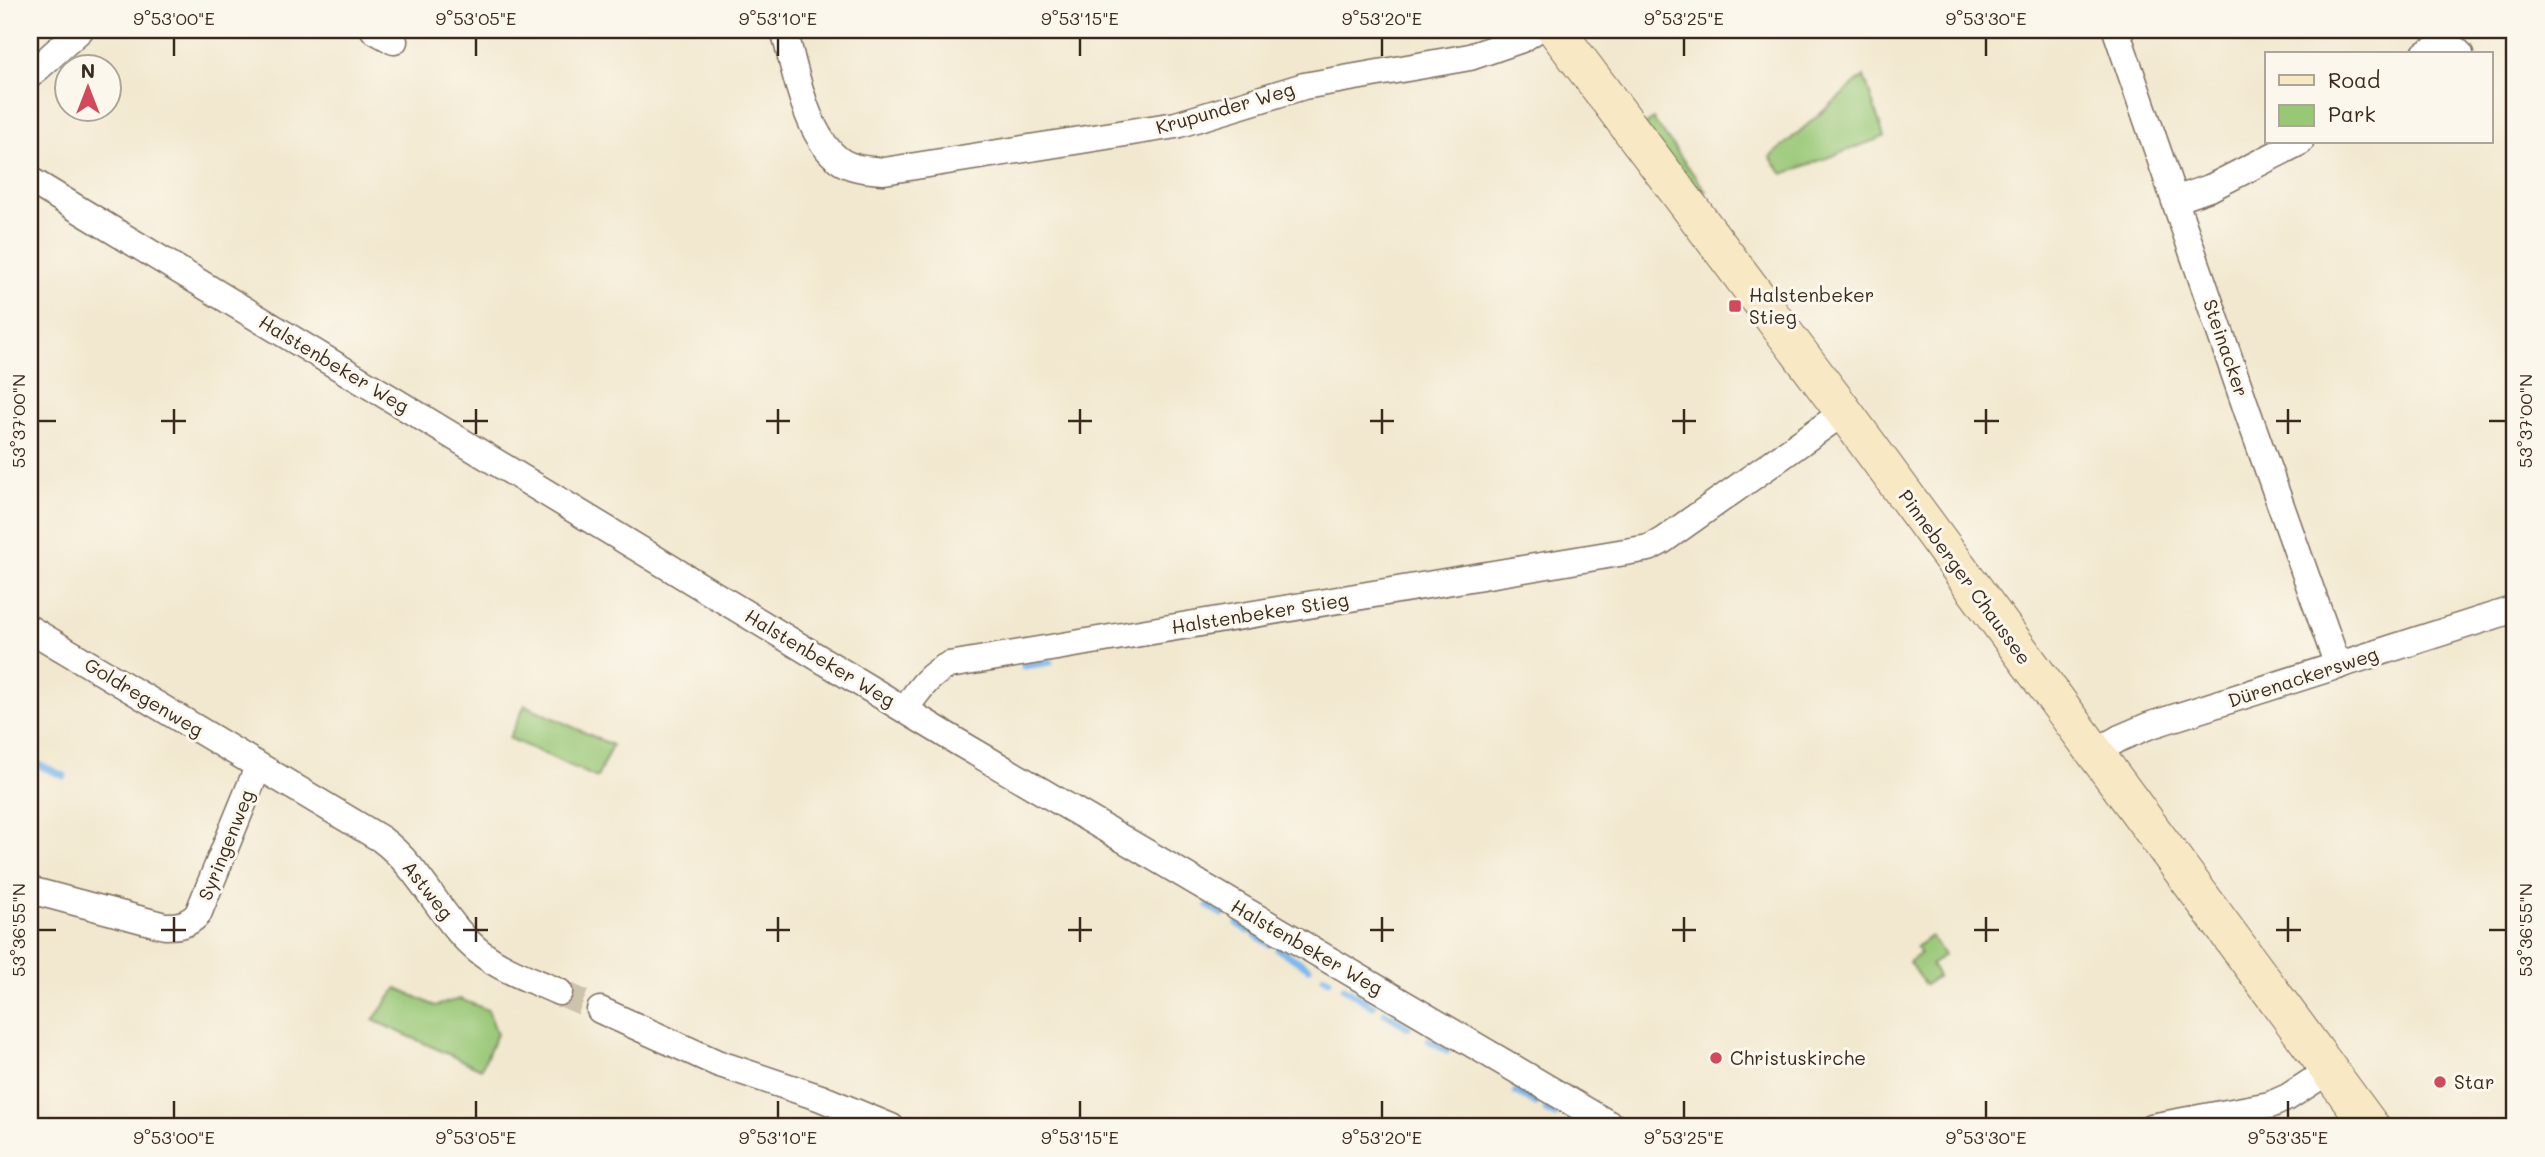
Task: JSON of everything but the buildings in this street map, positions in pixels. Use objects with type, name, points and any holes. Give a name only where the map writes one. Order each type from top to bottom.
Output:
[{"type":"main road","name":"Pinneberger Chaussee","points":[[1556,30],[1844,412],[2371,1127]]},
{"type":"street","points":[[30,75],[80,30]]},
{"type":"street","name":"Krupunder Weg","points":[[784,30],[806,107],[816,131],[829,151],[843,163],[884,171],[1101,138],[1186,122],[1304,86],[1470,57],[1522,39],[1536,30]]},
{"type":"street","name":"Steinacker","points":[[2116,30],[2338,666]]},
{"type":"street","points":[[2428,52],[2435,48],[2450,47],[2457,52]]},
{"type":"street","points":[[2175,200],[2212,187],[2296,144]]},
{"type":"street","name":"Halstenbeker Weg","points":[[30,180],[984,758],[1614,1127]]},
{"type":"street","name":"Halstenbeker Stieg","points":[[905,709],[924,682],[935,671],[949,665],[1649,548],[1844,412]]},
{"type":"street","name":"Dürenackersweg","points":[[2094,753],[2148,726],[2515,609]]},
{"type":"street","name":"Goldregenweg","points":[[30,629],[258,767]]},
{"type":"street","name":"Syringenweg","points":[[30,890],[151,923],[180,926],[190,922],[198,915],[258,767]]},
{"type":"street","name":"Astweg","points":[[258,767],[381,839],[413,868],[448,916],[480,953],[559,992]]},
{"type":"street","points":[[600,1010],[717,1063],[821,1098],[891,1127]]},
{"type":"street","points":[[2151,1127],[2270,1105],[2288,1097],[2328,1071]]},
{"type":"green space","points":[[1864,76],[1884,137],[1783,174],[1770,157]]},
{"type":"green space","points":[[1653,119],[1706,191],[1698,198],[1644,126]]},
{"type":"green space","points":[[525,705],[612,745],[597,778],[509,738]]},
{"type":"green space","points":[[1931,936],[1944,955],[1931,965],[1938,976],[1925,985],[1909,962],[1920,954],[1916,947]]},
{"type":"green space","points":[[397,988],[435,1006],[460,999],[488,1010],[497,1034],[481,1069],[373,1020]]},
{"type":"waterway","points":[[1024,666],[1050,662]]},
{"type":"waterway","points":[[30,761],[64,776]]},
{"type":"waterway","points":[[1208,906],[1222,914]]},
{"type":"waterway","points":[[1238,924],[1249,931]]},
{"type":"waterway","points":[[1256,935],[1269,944]]},
{"type":"waterway","points":[[1278,949],[1309,968]]},
{"type":"waterway","points":[[1324,977],[1329,980]]},
{"type":"waterway","points":[[1344,988],[1373,1006]]},
{"type":"waterway","points":[[1385,1013],[1408,1027]]},
{"type":"waterway","points":[[1429,1040],[1447,1051]]},
{"type":"waterway","points":[[1516,1092],[1536,1103]]},
{"type":"waterway","points":[[1546,1110],[1555,1115]]},
{"type":"waterway","points":[[1570,1124],[1574,1127]]},
{"type":"tunnel","points":[[559,992],[600,1010]]},
{"type":"place","name":"Halstenbeker Stieg","points":[[1735,306]]},
{"type":"place","name":"Christuskirche","points":[[1716,1058]]},
{"type":"place","name":"Star","points":[[2440,1082]]}]
